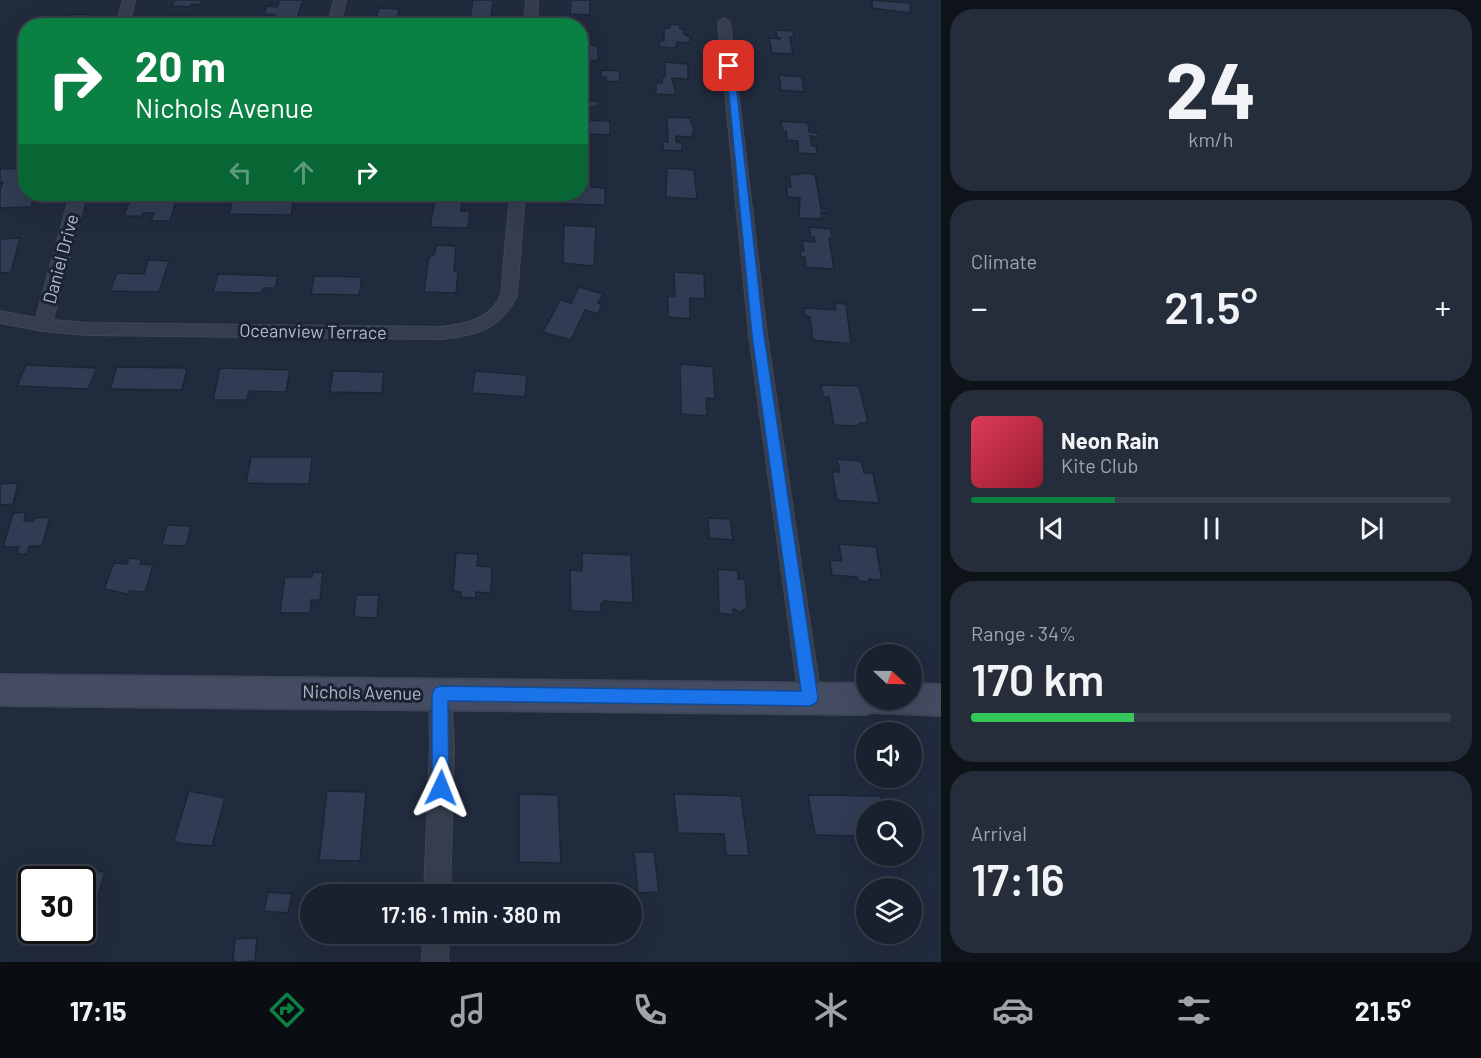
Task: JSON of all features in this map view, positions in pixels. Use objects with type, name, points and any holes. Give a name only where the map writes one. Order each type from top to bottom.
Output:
[{"type":"main road","name":"Nichols Avenue","points":[[0,690],[856,699]]},
{"type":"main road","points":[[922,700],[941,700]]},
{"type":"street","points":[[124,18],[129,0]]},
{"type":"street","points":[[335,18],[340,0]]},
{"type":"street","points":[[531,18],[532,0]]},
{"type":"street","points":[[724,22],[758,335],[810,698]]},
{"type":"street","name":"Daniel Drive","points":[[43,325],[76,201]]},
{"type":"street","name":"Oceanview Terrace","points":[[0,317],[43,325],[122,330],[441,333],[467,330],[496,316],[510,293],[517,201]]},
{"type":"street","points":[[437,884],[442,746],[440,694]]},
{"type":"street","points":[[435,962],[436,944]]},
{"type":"building","points":[[175,0],[202,0],[200,5],[192,4],[190,7],[171,6]]},
{"type":"building","points":[[280,0],[303,0],[297,18],[269,18],[275,15],[264,14],[267,6],[277,7]]},
{"type":"building","points":[[473,0],[493,0],[491,18],[470,18]]},
{"type":"building","points":[[571,0],[590,0],[590,15],[570,14]]},
{"type":"building","points":[[872,0],[910,3],[910,13],[872,8]]},
{"type":"building","points":[[379,8],[399,9],[397,18],[376,18]]},
{"type":"building","points":[[88,14],[87,18],[66,18],[67,15]]},
{"type":"building","points":[[167,15],[187,15],[186,18],[166,18]]},
{"type":"building","points":[[670,24],[680,25],[680,29],[684,29],[684,34],[690,37],[690,43],[677,42],[675,48],[659,47],[659,41],[664,41],[664,28],[670,28]]},
{"type":"building","points":[[776,30],[793,31],[794,38],[790,37],[793,54],[772,53],[769,38],[781,39],[777,37]]},
{"type":"building","points":[[588,31],[590,31],[591,45],[598,46],[598,60],[588,62]]},
{"type":"building","points":[[665,62],[688,64],[688,79],[672,78],[676,95],[656,94],[656,83],[662,83],[662,77],[665,77]]},
{"type":"building","points":[[601,70],[620,71],[619,82],[606,81],[606,77],[601,77]]},
{"type":"building","points":[[779,75],[802,77],[804,92],[781,90]]},
{"type":"building","points":[[588,77],[591,77],[590,101],[598,101],[598,107],[588,106]]},
{"type":"building","points":[[667,117],[691,118],[694,127],[692,137],[676,136],[676,142],[682,143],[682,151],[663,150],[663,142],[668,142]]},
{"type":"building","points":[[588,120],[610,121],[610,135],[591,134],[591,150],[588,150]]},
{"type":"building","points":[[781,121],[808,123],[809,132],[818,133],[818,137],[810,136],[812,146],[816,146],[817,154],[798,153],[798,141],[787,140]]},
{"type":"building","points":[[18,168],[18,201],[33,201],[31,207],[0,208],[0,190],[3,182],[0,182],[0,169]]},
{"type":"building","points":[[667,168],[694,170],[697,199],[666,197]]},
{"type":"building","points":[[799,173],[815,174],[821,209],[826,209],[826,213],[821,212],[822,219],[799,218],[800,198],[788,197],[786,186],[791,187],[789,174],[799,175]]},
{"type":"building","points":[[588,175],[591,175],[591,187],[605,188],[605,205],[566,204],[566,201],[588,201]]},
{"type":"building","points":[[130,201],[176,201],[170,221],[151,221],[154,213],[124,216]]},
{"type":"building","points":[[232,201],[294,201],[291,215],[229,214]]},
{"type":"building","points":[[434,201],[462,201],[461,211],[470,211],[468,228],[430,227]]},
{"type":"building","points":[[564,225],[596,227],[594,266],[563,263]]},
{"type":"building","points":[[809,227],[831,229],[832,238],[829,238],[834,269],[806,267],[805,257],[801,257],[800,251],[804,251],[802,241],[815,242],[814,237],[811,237]]},
{"type":"building","points":[[20,238],[11,272],[0,273],[0,239]]},
{"type":"building","points":[[437,245],[456,246],[454,271],[458,272],[456,293],[424,292],[429,257],[434,254]]},
{"type":"building","points":[[148,260],[169,261],[159,292],[110,291],[117,273],[144,274]]},
{"type":"building","points":[[674,272],[704,274],[705,299],[690,298],[690,319],[668,317],[668,296],[675,296]]},
{"type":"building","points":[[218,274],[278,276],[275,288],[263,288],[262,293],[213,292]]},
{"type":"building","points":[[314,276],[362,277],[359,295],[311,294]]},
{"type":"building","points":[[579,287],[603,294],[598,303],[602,304],[598,314],[585,310],[571,340],[543,332],[560,300],[571,303]]},
{"type":"building","points":[[835,303],[846,304],[851,344],[813,340],[810,317],[805,316],[804,308],[836,310]]},
{"type":"building","points":[[680,364],[713,367],[715,399],[706,398],[707,416],[681,414]]},
{"type":"building","points":[[26,365],[97,368],[88,389],[17,386]]},
{"type":"building","points":[[117,367],[185,368],[187,370],[182,390],[110,389]]},
{"type":"building","points":[[220,368],[290,370],[286,392],[249,391],[247,400],[213,400]]},
{"type":"building","points":[[333,371],[384,372],[382,393],[330,392]]},
{"type":"building","points":[[475,371],[527,375],[525,397],[472,393]]},
{"type":"building","points":[[821,385],[859,386],[868,423],[860,423],[858,426],[834,425],[829,397],[823,397]]},
{"type":"building","points":[[251,457],[312,457],[309,484],[246,483]]},
{"type":"building","points":[[837,459],[861,461],[864,473],[873,473],[879,503],[837,500],[832,472],[840,472]]},
{"type":"building","points":[[18,483],[13,504],[0,505],[0,484]]},
{"type":"building","points":[[26,512],[24,521],[50,517],[42,546],[29,546],[27,554],[16,554],[19,547],[3,547],[13,513]]},
{"type":"building","points":[[708,518],[730,519],[733,540],[709,538]]},
{"type":"building","points":[[167,525],[191,526],[186,546],[162,545]]},
{"type":"building","points":[[839,544],[876,547],[882,580],[858,581],[857,577],[832,575],[830,560],[842,561]]},
{"type":"building","points":[[456,553],[478,554],[477,566],[492,567],[491,593],[476,592],[476,598],[461,597],[461,592],[453,591]]},
{"type":"building","points":[[582,553],[631,555],[633,603],[604,601],[601,604],[601,612],[571,611],[570,570],[582,571]]},
{"type":"building","points":[[129,558],[142,559],[140,564],[153,565],[145,592],[130,591],[127,594],[104,589],[114,563],[127,564]]},
{"type":"building","points":[[718,569],[738,571],[738,579],[745,579],[747,610],[742,610],[742,613],[733,609],[733,615],[719,613]]},
{"type":"building","points":[[313,572],[323,572],[320,600],[311,600],[310,613],[280,613],[285,577],[312,577]]},
{"type":"building","points":[[356,595],[379,595],[377,618],[354,617]]},
{"type":"building","points":[[189,791],[225,798],[212,846],[178,843],[174,840]]},
{"type":"building","points":[[327,791],[366,792],[360,861],[319,860]]},
{"type":"building","points":[[519,794],[558,795],[561,863],[519,862]]},
{"type":"building","points":[[674,794],[741,796],[749,856],[726,855],[724,834],[678,833]]},
{"type":"building","points":[[808,795],[880,796],[881,800],[856,800],[856,836],[815,835]]},
{"type":"building","points":[[634,852],[654,852],[659,892],[642,893],[642,884],[637,884]]},
{"type":"building","points":[[96,871],[105,872],[96,903]]},
{"type":"building","points":[[268,892],[292,894],[288,913],[264,911]]},
{"type":"building","points":[[257,938],[255,961],[236,962],[233,959],[235,939]]},
{"type":"route","points":[[441,788],[440,694],[810,698],[758,335],[729,66]]}]
